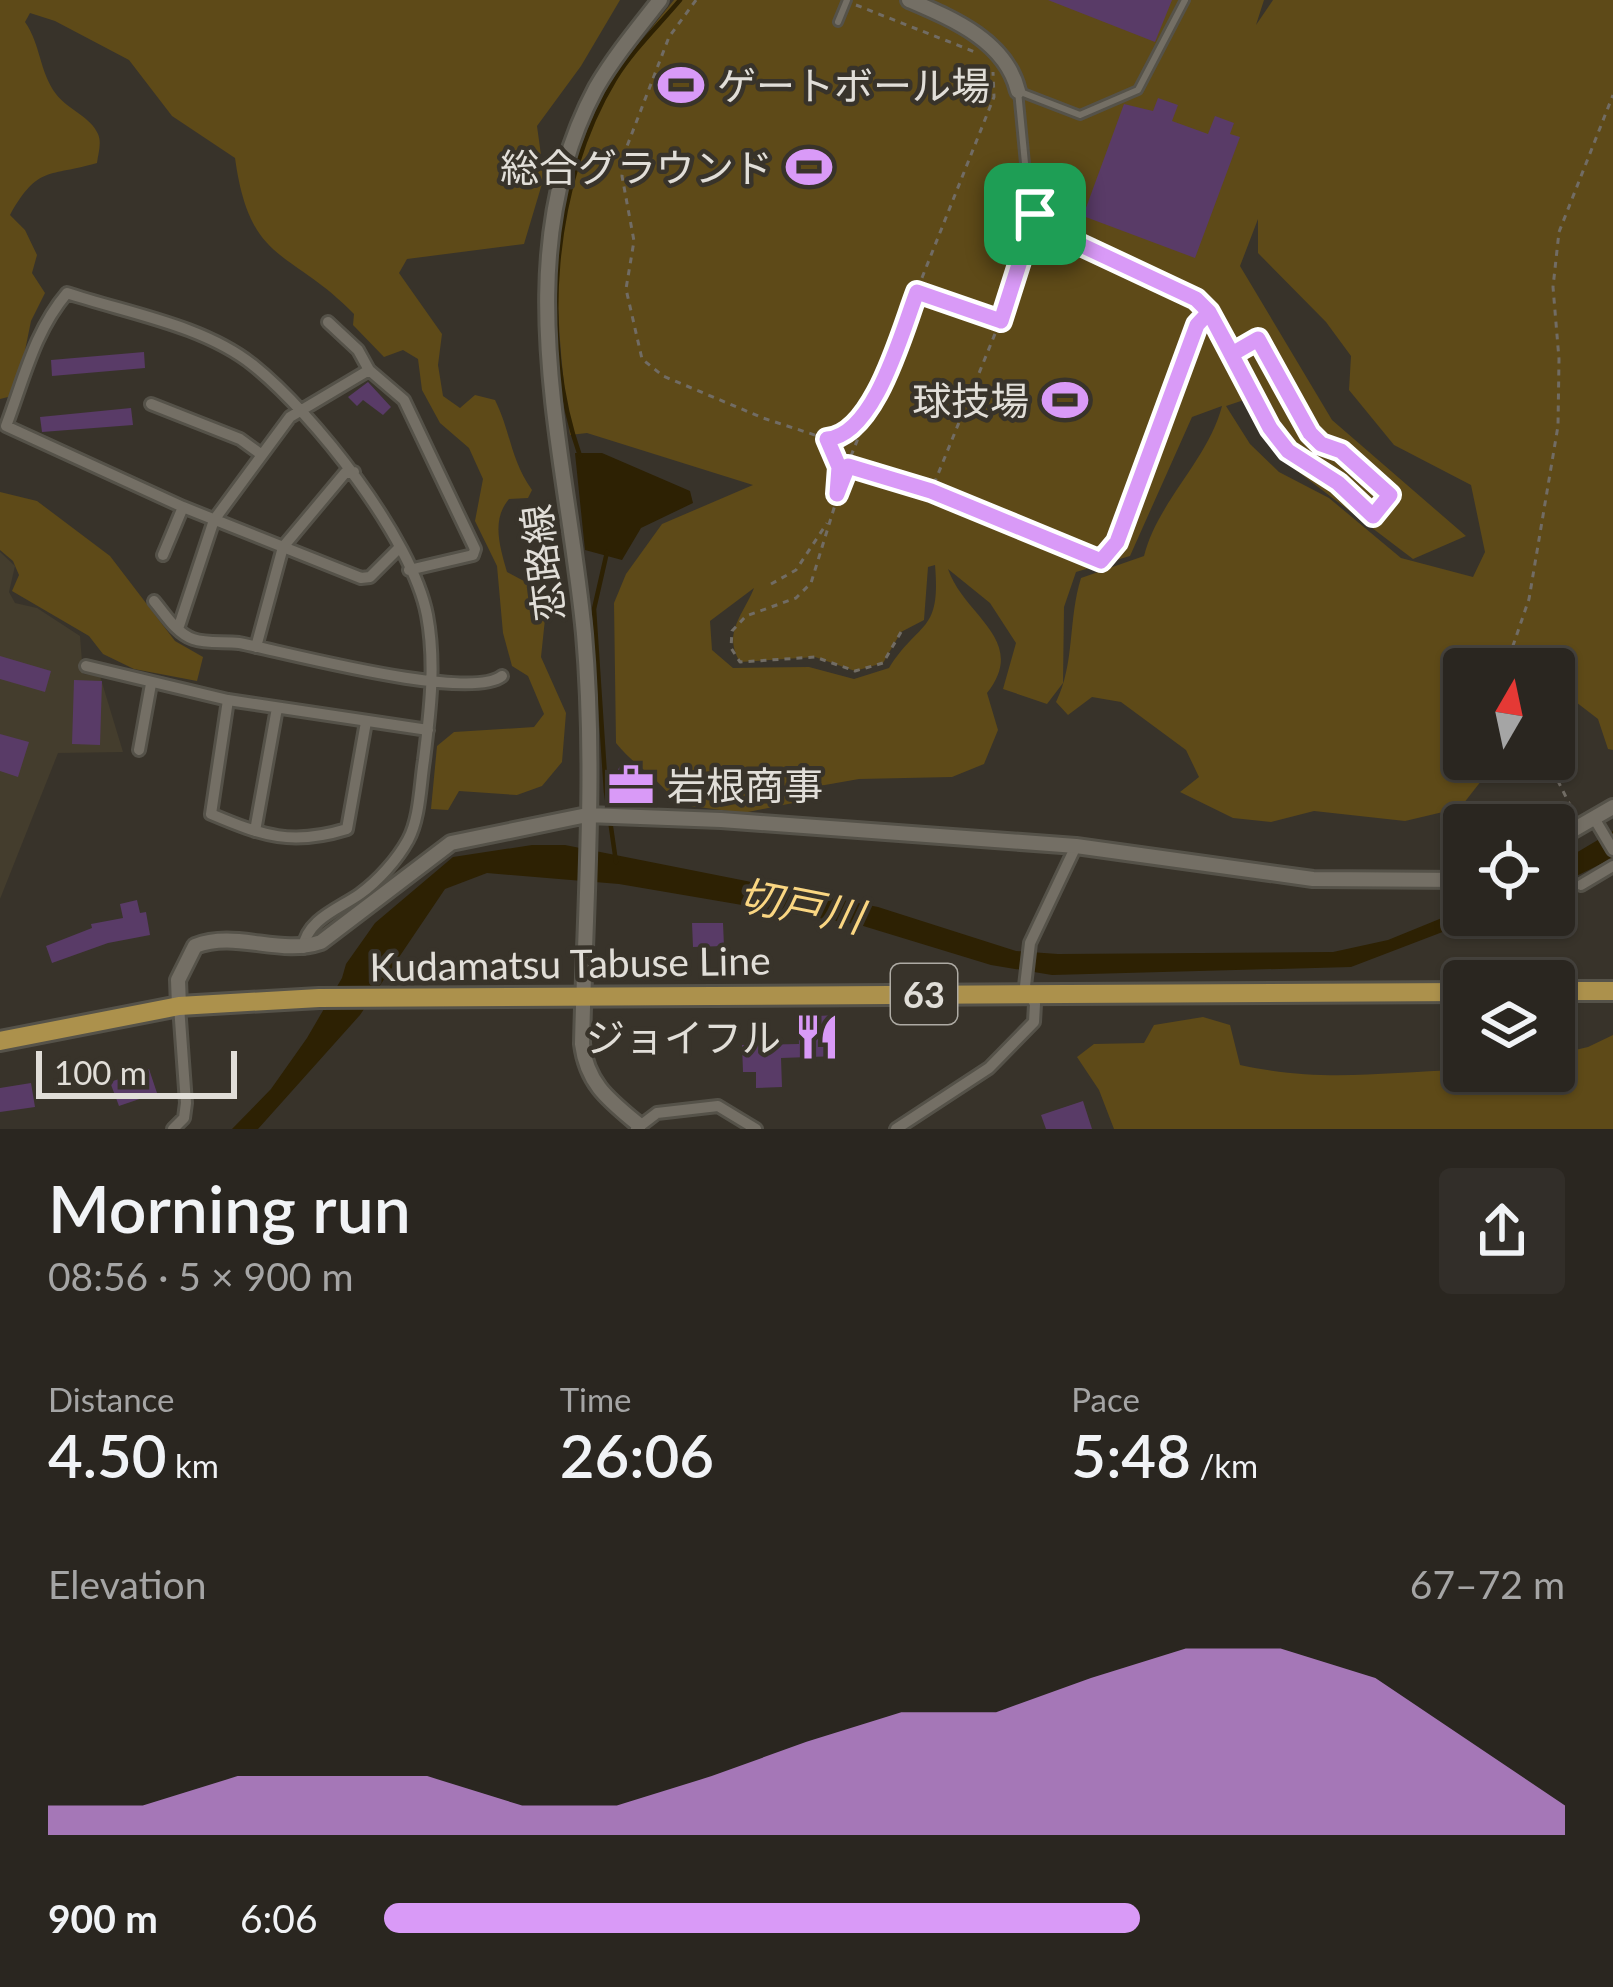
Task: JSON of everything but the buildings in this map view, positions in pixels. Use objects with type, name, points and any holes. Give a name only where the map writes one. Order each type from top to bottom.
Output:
[{"type":"main road","name":"Kudamatsu Tabuse Line","points":[[0,1041],[178,1006],[320,998],[1026,984],[1443,992]]},
{"type":"main road","points":[[1575,991],[1613,991]]},
{"type":"main road","name":"Kudamatsu Tabuse Line","points":[[0,1053],[39,1035]]},
{"type":"street","name":"恋路線","points":[[638,1127],[599,1092],[585,1069],[584,636],[548,345],[547,255],[563,170],[577,129],[610,67],[661,0]]},
{"type":"street","points":[[910,0],[998,49],[1014,74],[1018,91]]},
{"type":"street","points":[[303,948],[310,929],[378,879],[410,838],[428,730],[427,612],[410,570],[398,549],[354,472],[254,365],[224,346],[67,292],[33,347],[6,426],[183,507],[361,578],[370,578],[398,549]]},
{"type":"street","points":[[328,322],[358,350],[369,370],[404,400],[475,549],[473,555],[410,570]]},
{"type":"street","points":[[178,629],[214,520],[298,411],[369,370]]},
{"type":"street","points":[[151,404],[240,440],[262,455]]},
{"type":"street","points":[[256,647],[283,547],[345,472],[354,472]]},
{"type":"street","points":[[164,555],[183,507]]},
{"type":"street","points":[[154,601],[192,639],[431,679],[494,683],[502,676]]},
{"type":"street","points":[[86,666],[228,700],[428,730]]},
{"type":"street","points":[[139,750],[152,684]]},
{"type":"street","points":[[228,700],[212,814],[255,831],[303,840],[347,829],[366,722]]},
{"type":"street","points":[[255,831],[277,708]]},
{"type":"street","points":[[1575,832],[1613,807]]},
{"type":"street","points":[[173,1129],[184,1118],[186,1103],[178,980],[195,946],[225,940],[303,948],[360,916],[416,866],[451,843],[587,815],[1076,846],[1313,879],[1443,880]]},
{"type":"street","points":[[1592,825],[1613,850]]},
{"type":"street","points":[[896,1129],[976,1077],[1034,1022],[1035,1004],[1026,984],[1030,943],[1076,846]]},
{"type":"street","points":[[1581,885],[1613,866]]},
{"type":"street","points":[[638,1127],[657,1113],[718,1106],[756,1129]]},
{"type":"lane","points":[[1185,0],[1138,90],[1080,115],[1018,91],[1035,214],[1049,230],[1196,299],[1209,312],[1232,354],[1288,451],[1338,483],[1373,516],[1390,495],[1341,451],[1321,444],[1310,433],[1258,339],[1232,354]]},
{"type":"lane","points":[[838,22],[847,1]]},
{"type":"lane","points":[[1017,280],[1035,214]]},
{"type":"lane","points":[[931,491],[1101,561],[1117,542],[1197,325],[1209,312]]},
{"type":"path","points":[[696,0],[669,37],[624,154],[622,176],[634,241],[626,289],[642,358],[663,376],[827,439],[847,432],[871,407]]},
{"type":"path","points":[[847,1],[984,56]]},
{"type":"path","points":[[901,632],[883,663],[855,671],[815,657],[740,662],[731,648],[732,631],[746,616],[796,598],[811,583],[837,494],[994,97],[993,70]]},
{"type":"path","points":[[1512,648],[1529,599],[1558,427],[1553,287],[1559,232],[1613,95]]},
{"type":"path","points":[[848,466],[931,491],[1017,280]]},
{"type":"path","points":[[917,292],[1001,321]]},
{"type":"path","points":[[827,439],[839,467],[837,494]]},
{"type":"path","points":[[771,584],[796,570],[831,516]]},
{"type":"path","points":[[1561,780],[1592,825]]},
{"type":"shaded area","points":[[0,0],[620,0],[581,66],[537,126],[544,177],[524,244],[407,259],[399,273],[442,334],[438,365],[443,396],[460,408],[475,395],[495,400],[532,490],[528,498],[509,499],[503,507],[499,534],[507,572],[535,587],[547,600],[541,657],[566,713],[562,762],[542,786],[517,795],[459,791],[448,810],[431,809],[437,746],[454,732],[534,727],[544,714],[528,676],[512,666],[503,633],[497,566],[475,521],[483,479],[469,448],[440,423],[422,390],[418,359],[403,350],[384,357],[353,325],[354,314],[276,252],[251,219],[235,158],[172,116],[129,60],[30,13],[25,22],[50,85],[95,128],[100,145],[97,163],[37,180],[10,215],[25,230],[37,255],[32,273],[45,293],[31,321],[16,395],[0,399]]},
{"type":"shaded area","points":[[674,0],[1264,0],[1256,25],[1273,0],[1613,0],[1613,750],[1608,749],[1598,719],[1575,701],[1575,648],[1443,648],[1443,780],[1482,780],[1463,804],[1443,804],[1443,812],[1405,821],[1314,811],[1271,822],[1233,818],[1180,792],[1199,777],[1186,750],[1121,702],[1092,697],[1068,715],[1056,702],[1062,687],[1066,672],[1081,578],[1144,556],[1160,517],[1206,444],[1222,406],[1192,417],[1130,556],[1076,572],[1064,607],[1063,683],[1047,704],[1003,689],[1016,643],[990,603],[948,569],[989,629],[1001,658],[987,693],[998,730],[984,764],[952,777],[859,779],[808,788],[793,803],[743,813],[676,804],[616,743],[614,603],[626,574],[662,524],[753,485],[587,433],[570,435],[558,308],[559,254],[565,204],[579,155],[601,106]],"holes":[[[1258,219],[1258,253],[1326,322],[1351,356],[1349,390],[1394,445],[1471,485],[1485,552],[1473,577],[1401,558],[1329,498],[1279,472],[1250,444],[1226,406],[1244,400],[1276,455],[1413,559],[1466,536],[1332,420],[1240,266]],[[935,565],[936,587],[926,624],[889,668],[854,679],[809,667],[733,668],[712,650],[710,621],[754,588],[734,633],[740,662],[815,657],[855,671],[883,663],[901,632],[924,620],[928,567]]]},
{"type":"shaded area","points":[[0,492],[37,501],[110,556],[175,641],[203,657],[197,681],[134,669],[103,654],[89,636],[12,591],[19,575],[13,561],[0,550]]},
{"type":"shaded area","points":[[0,552],[15,566],[9,592],[15,603],[37,608],[80,636],[83,674],[100,676],[123,752],[58,753],[0,899]]},
{"type":"shaded area","points":[[1203,1017],[1230,1025],[1240,1065],[1270,1070],[1325,1075],[1443,1071],[1443,1092],[1575,1092],[1575,1050],[1613,1035],[1613,1129],[1114,1129],[1099,1090],[1077,1057],[1094,1044],[1144,1043],[1154,1025]]},
{"type":"water","points":[[575,453],[602,453],[690,491],[693,503],[641,528],[622,560],[585,550]]},
{"type":"water","points":[[1613,831],[1613,858],[1575,877],[1575,854]]},
{"type":"water","name":"切戸川","points":[[565,845],[878,907],[1016,951],[1333,952],[1388,940],[1443,918],[1443,932],[1351,967],[1052,975],[991,965],[860,925],[619,884],[487,873],[445,889],[360,1015],[258,1129],[232,1129],[271,1089],[307,1038],[346,964],[375,923],[453,857]]},
{"type":"waterway","points":[[580,456],[559,363],[558,264],[565,214],[593,121],[615,79],[680,0]]},
{"type":"waterway","points":[[607,552],[594,609],[606,792],[616,862]]},
{"type":"place","name":"ゲートボール場","points":[[681,85]]},
{"type":"place","name":"総合グラウンド","points":[[809,167]]},
{"type":"place","name":"球技場","points":[[1065,400]]},
{"type":"place","name":"岩根商事","points":[[631,785]]},
{"type":"place","name":"ジョイフル","points":[[817,1037]]},
{"type":"route","points":[[1035,214],[1001,321],[917,292],[871,407],[847,432],[827,439],[839,467],[837,494],[848,466],[931,491],[1101,561],[1117,542],[1197,325],[1209,312],[1270,428],[1288,451],[1338,483],[1373,516],[1390,495],[1341,451],[1321,444],[1310,433],[1258,339],[1232,354],[1209,312],[1196,299],[1049,230],[1035,214]]}]
